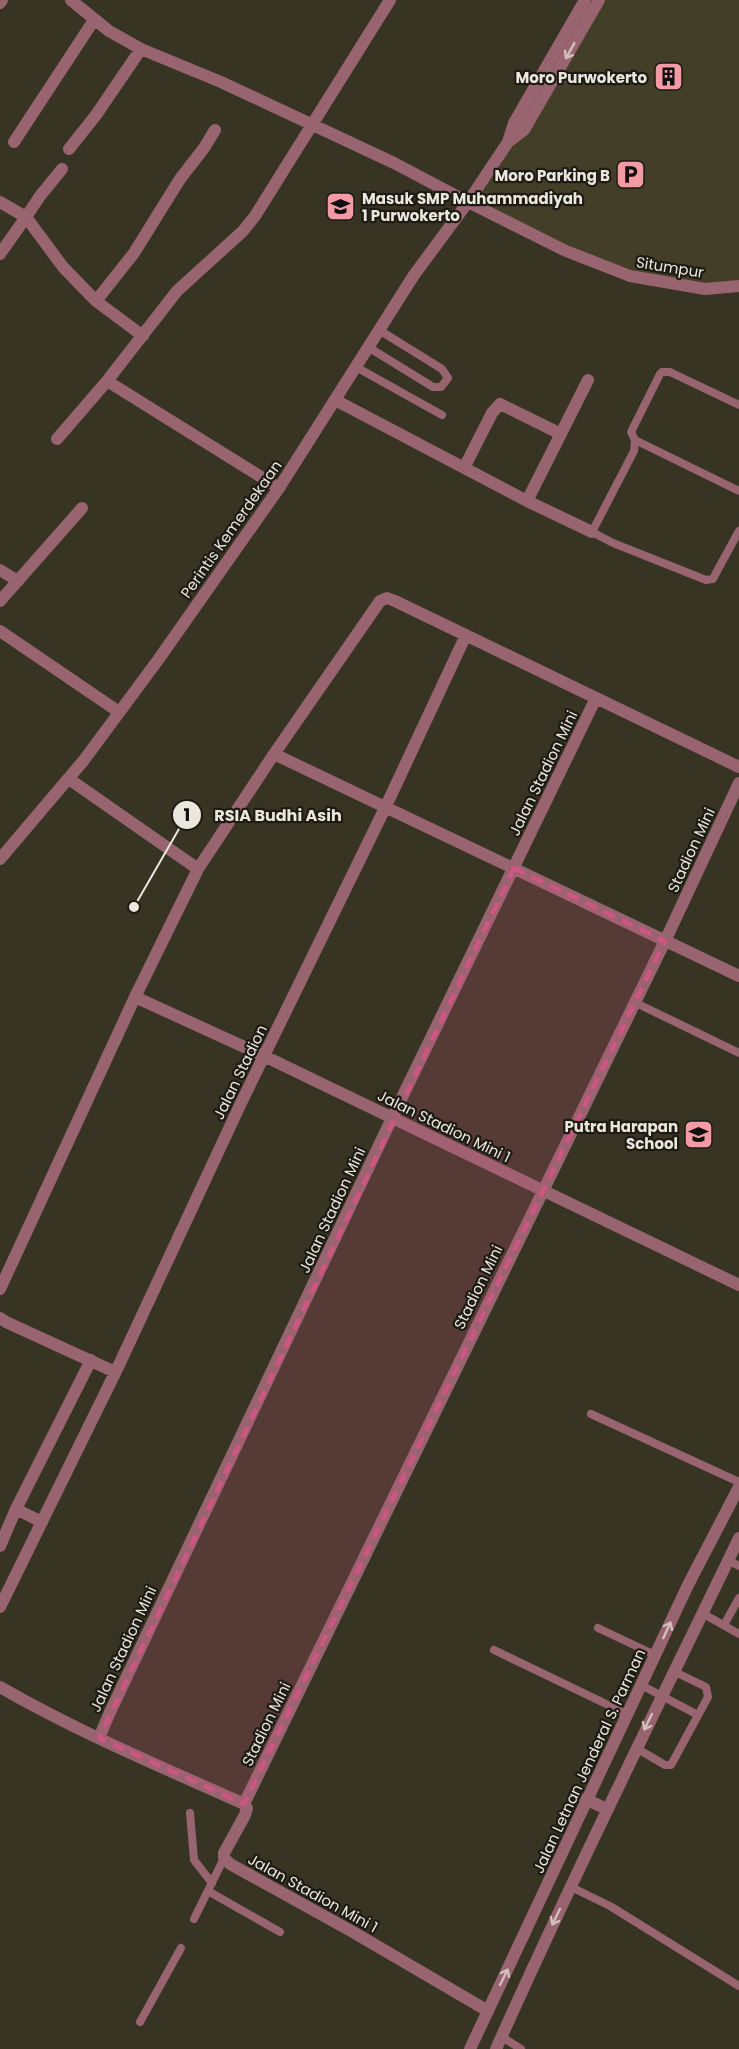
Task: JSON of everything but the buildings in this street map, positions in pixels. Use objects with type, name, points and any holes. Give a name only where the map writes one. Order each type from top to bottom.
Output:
[{"type":"street","name":"Situmpur","points":[[71,0],[94,20],[123,40],[221,82],[394,163],[566,251],[630,276],[705,289],[739,286]]},
{"type":"street","points":[[57,439],[107,381],[177,291],[243,231],[255,216],[390,0]]},
{"type":"street","points":[[558,73],[585,0]]},
{"type":"street","points":[[558,73],[599,0]]},
{"type":"street","points":[[14,142],[94,20]]},
{"type":"street","points":[[69,149],[96,115],[141,49]]},
{"type":"street","name":"Perintis Kemerdekaan","points":[[0,859],[69,779],[158,660],[279,488],[414,275],[468,202],[508,142],[514,123],[558,73]]},
{"type":"street","points":[[96,301],[134,253],[180,179],[215,130]]},
{"type":"street","points":[[0,254],[40,196],[62,169]]},
{"type":"street","points":[[0,202],[26,217],[63,267],[96,301],[143,336]]},
{"type":"street","points":[[527,501],[588,380]]},
{"type":"street","points":[[107,381],[279,488]]},
{"type":"street","points":[[335,400],[527,501],[592,532]]},
{"type":"street","points":[[464,468],[492,413],[500,404],[561,434]]},
{"type":"street","points":[[0,601],[81,508]]},
{"type":"street","points":[[0,570],[18,581]]},
{"type":"street","points":[[0,1288],[135,997],[198,869],[380,601],[387,598],[395,601],[739,767]]},
{"type":"street","points":[[0,631],[119,712]]},
{"type":"street","name":"Jalan Stadion","points":[[0,1606],[115,1372],[466,635]]},
{"type":"street","name":"Jalan Stadion Mini","points":[[99,1738],[392,1118],[596,698]]},
{"type":"street","points":[[274,754],[739,976]]},
{"type":"street","points":[[69,779],[198,869]]},
{"type":"street","name":"Stadion Mini","points":[[244,1804],[665,941],[739,783]]},
{"type":"street","name":"Jalan Stadion Mini 1","points":[[135,997],[264,1056],[739,1285]]},
{"type":"street","points":[[0,1318],[115,1372]]},
{"type":"street","points":[[0,1546],[16,1509],[91,1360]]},
{"type":"street","name":"Jalan Letnan Jenderal S. Parman","points":[[470,2049],[687,1585],[739,1487]]},
{"type":"street","points":[[16,1509],[42,1522]]},
{"type":"street","points":[[496,2049],[661,1695],[702,1613],[734,1563],[739,1538]]},
{"type":"street","points":[[0,1687],[32,1706],[244,1804]]},
{"type":"street","points":[[585,1799],[607,1809]]},
{"type":"street","name":"Jalan Stadion Mini 1","points":[[244,1804],[246,1811],[224,1853],[224,1858],[230,1864],[353,1932],[488,2011]]},
{"type":"street","points":[[523,1938],[542,1947]]},
{"type":"lane","points":[[368,347],[434,387],[441,387],[448,378],[442,369],[379,330]]},
{"type":"lane","points":[[356,367],[442,414]]},
{"type":"lane","points":[[739,405],[670,372],[662,372],[657,377],[631,432],[635,441],[634,451],[592,532],[613,543],[706,580],[712,579],[739,531]]},
{"type":"lane","points":[[635,441],[739,491]]},
{"type":"lane","points":[[634,1002],[739,1053]]},
{"type":"lane","points":[[591,1414],[739,1482]]},
{"type":"lane","points":[[724,1625],[739,1598]]},
{"type":"lane","points":[[702,1613],[739,1634]]},
{"type":"lane","points":[[598,1628],[655,1655]]},
{"type":"lane","points":[[494,1650],[627,1714]]},
{"type":"lane","points":[[636,1748],[666,1765],[671,1765],[708,1697],[706,1687],[673,1671]]},
{"type":"lane","points":[[641,1685],[698,1715]]},
{"type":"lane","points":[[190,1813],[194,1860],[212,1883]]},
{"type":"lane","points":[[194,1919],[224,1858]]},
{"type":"lane","points":[[571,1887],[610,1906],[739,1986]]},
{"type":"lane","points":[[208,1891],[280,1932]]},
{"type":"lane","points":[[140,2022],[181,1948]]},
{"type":"lane","points":[[502,2037],[521,2049]]},
{"type":"highlighted area","points":[[514,868],[665,941],[244,1804],[99,1738]]},
{"type":"shaded area","points":[[581,0],[739,0],[739,286],[705,289],[630,276],[468,202]]},
{"type":"place","name":"Moro Purwokerto","points":[[668,77]]},
{"type":"place","name":"Moro Parking B","points":[[631,175]]},
{"type":"place","name":"Masuk SMP Muhammadiyah 1 Purwokerto","points":[[341,207]]},
{"type":"place","name":"RSIA Budhi Asih","points":[[134,907]]},
{"type":"place","name":"Putra Harapan School","points":[[699,1135]]}]
